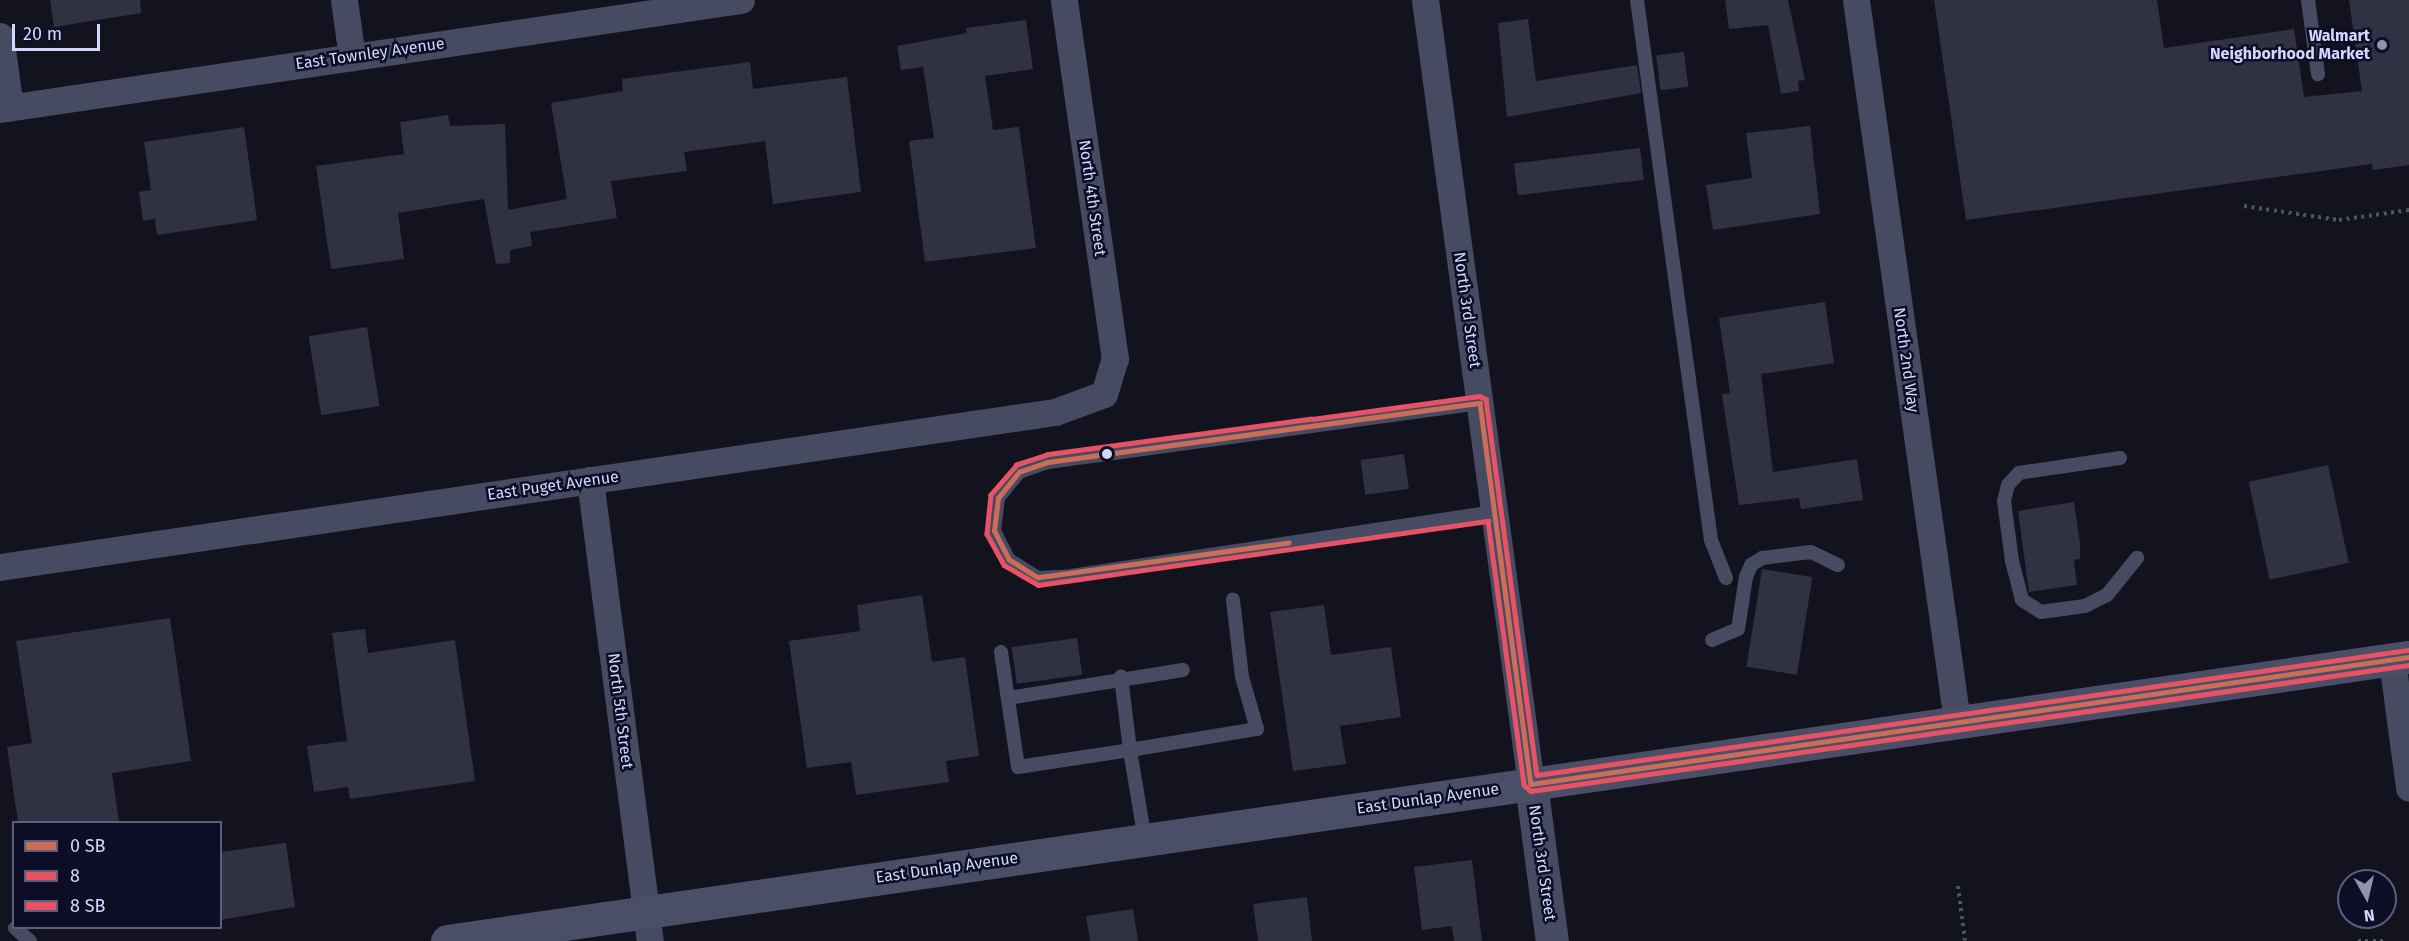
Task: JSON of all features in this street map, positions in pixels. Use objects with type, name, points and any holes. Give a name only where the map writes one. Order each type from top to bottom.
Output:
[{"type":"main road","name":"East Dunlap Avenue","points":[[447,941],[647,926],[1145,840],[2401,658]]},
{"type":"street","points":[[344,0],[352,57]]},
{"type":"street","name":"East Townley Avenue","points":[[5,108],[702,3],[741,0]]},
{"type":"street","name":"North 4th Street","points":[[1064,0],[1115,359],[1104,394]]},
{"type":"street","name":"North 3rd Street","points":[[1425,0],[1552,941]]},
{"type":"street","name":"North 2nd Way","points":[[1856,0],[1957,721]]},
{"type":"street","points":[[0,36],[5,108]]},
{"type":"street","name":"East Puget Avenue","points":[[0,567],[1055,412],[1104,394]]},
{"type":"street","name":"North 5th Street","points":[[590,480],[647,926]]},
{"type":"street","points":[[2401,658],[2409,788]]},
{"type":"lane","points":[[1637,0],[1711,540],[1726,578]]},
{"type":"lane","points":[[2308,0],[2318,74]]},
{"type":"lane","points":[[1480,403],[1048,462],[1019,472],[998,498],[994,531],[1009,560],[1038,578],[1071,576],[1494,512]]},
{"type":"lane","points":[[2120,458],[2019,473],[2008,485],[2004,501],[2012,561],[2022,600],[2041,612],[2085,606],[2107,595],[2137,558]]},
{"type":"lane","points":[[1712,640],[1738,629],[1746,577],[1751,565],[1762,558],[1811,552],[1839,565]]},
{"type":"lane","points":[[1001,652],[1018,767],[1257,729],[1242,677],[1233,600]]},
{"type":"lane","points":[[1008,698],[1121,677],[1183,669]]},
{"type":"lane","points":[[1121,677],[1145,840]]},
{"type":"lane","points":[[17,929],[30,941]]},
{"type":"path","points":[[2244,206],[2339,220],[2409,210]]},
{"type":"path","points":[[1958,886],[1965,941]]},
{"type":"path","points":[[2358,941],[2387,941]]},
{"type":"building","points":[[50,0],[140,0],[141,13],[54,27]]},
{"type":"building","points":[[1725,0],[1788,0],[1805,80],[1798,81],[1799,91],[1781,94],[1768,25],[1729,29]]},
{"type":"building","points":[[1934,0],[2157,0],[2164,48],[2294,29],[2304,97],[2362,91],[2349,0],[2409,0],[2409,165],[2373,170],[2372,164],[1966,220]]},
{"type":"building","points":[[1528,19],[1536,81],[1637,65],[1641,93],[1507,117],[1498,23]]},
{"type":"building","points":[[1026,20],[1033,69],[985,76],[993,130],[1019,127],[1036,248],[925,262],[909,141],[934,138],[923,67],[901,70],[897,46],[967,33],[966,28]]},
{"type":"building","points":[[1684,52],[1688,87],[1660,90],[1656,55]]},
{"type":"building","points":[[750,62],[753,89],[847,77],[861,192],[773,204],[765,141],[684,152],[687,171],[611,181],[617,218],[530,232],[532,246],[510,250],[510,263],[496,264],[484,199],[398,213],[404,259],[331,269],[316,166],[404,154],[400,122],[448,115],[450,126],[505,124],[508,210],[567,199],[551,103],[623,91],[622,79]]},
{"type":"building","points":[[1810,126],[1820,214],[1713,230],[1706,185],[1752,178],[1746,133]]},
{"type":"building","points":[[244,127],[257,220],[157,235],[155,219],[143,221],[139,192],[151,190],[144,142]]},
{"type":"building","points":[[1640,148],[1644,180],[1518,195],[1514,163]]},
{"type":"building","points":[[1825,302],[1834,363],[1761,374],[1773,472],[1857,459],[1863,500],[1801,509],[1799,498],[1739,505],[1722,394],[1730,393],[1719,318]]},
{"type":"building","points":[[367,327],[380,406],[321,415],[309,336]]},
{"type":"building","points":[[1404,454],[1409,489],[1365,495],[1360,460]]},
{"type":"building","points":[[2328,465],[2349,563],[2270,580],[2249,482]]},
{"type":"building","points":[[2074,502],[2080,543],[2080,559],[2074,560],[2077,585],[2029,592],[2018,511]]},
{"type":"building","points":[[1762,569],[1812,577],[1797,675],[1747,667]]},
{"type":"building","points":[[922,595],[932,662],[965,657],[979,756],[946,761],[949,782],[856,795],[851,762],[807,768],[789,641],[860,631],[857,605]]},
{"type":"building","points":[[1324,605],[1331,655],[1391,647],[1401,717],[1340,726],[1346,764],[1293,771],[1270,612]]},
{"type":"building","points":[[170,618],[191,761],[112,773],[119,821],[18,821],[7,747],[32,743],[16,641]]},
{"type":"building","points":[[365,629],[368,653],[455,640],[475,781],[350,799],[348,787],[314,792],[307,746],[347,741],[332,633]]},
{"type":"building","points":[[1077,638],[1082,675],[1017,684],[1012,647]]},
{"type":"building","points":[[286,843],[295,907],[222,920],[222,852]]},
{"type":"building","points":[[1472,860],[1482,941],[1454,941],[1452,926],[1422,930],[1414,867]]},
{"type":"building","points":[[1307,897],[1312,941],[1258,941],[1253,904]]},
{"type":"building","points":[[1133,909],[1138,941],[1090,941],[1086,916]]},
{"type":"transit line","points":[[1312,419],[1479,396],[1486,399],[1537,775],[2408,650]]},
{"type":"transit line","points":[[1289,543],[1038,578],[1009,560],[994,531],[998,498],[1019,472],[1048,462],[1480,403],[1531,784],[2409,657]]},
{"type":"transit line","name":"8","points":[[1312,419],[1047,455],[1017,465],[991,495],[987,534],[1004,565],[1038,585],[1488,521],[1524,785],[1531,791],[2409,665]]},
{"type":"place","name":"Walmart Neighborhood Market","points":[[2382,45]]}]
